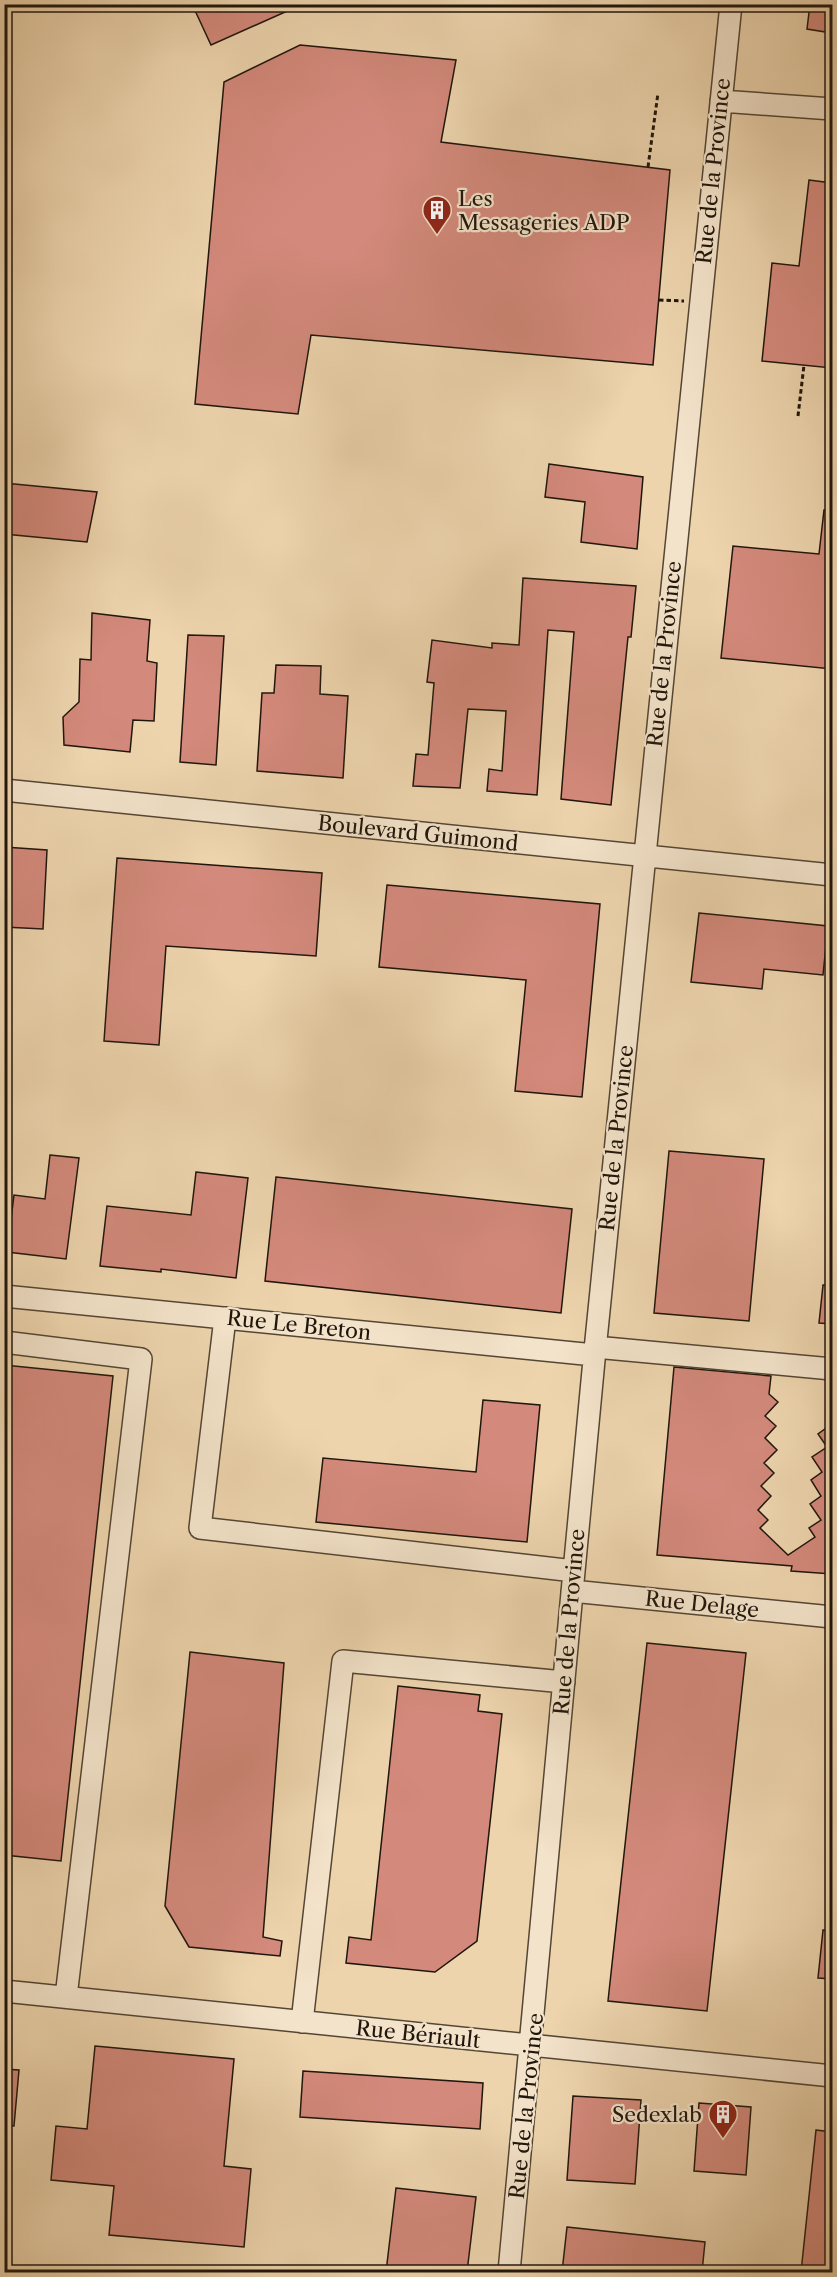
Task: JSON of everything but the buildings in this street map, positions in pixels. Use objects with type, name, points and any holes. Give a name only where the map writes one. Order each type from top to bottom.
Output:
[{"type":"street","name":"Rue de la Province","points":[[509,2272],[643,856],[730,4]]},
{"type":"street","points":[[721,100],[832,109]]},
{"type":"street","name":"Boulevard Guimond","points":[[4,790],[832,875]]},
{"type":"street","name":"Rue Le Breton","points":[[4,1296],[595,1351],[832,1369]]},
{"type":"street","name":"Rue Delage","points":[[225,1318],[200,1528],[832,1617]]},
{"type":"street","points":[[4,1342],[141,1359],[66,1997]]},
{"type":"street","points":[[302,2022],[344,1661],[564,1682]]},
{"type":"street","name":"Rue Bériault","points":[[4,1990],[832,2076]]},
{"type":"path","points":[[648,167],[658,93]]},
{"type":"path","points":[[658,300],[700,302]]},
{"type":"path","points":[[798,416],[804,365]]},
{"type":"place","name":"Les Messageries ADP","points":[[437,236]]},
{"type":"place","name":"Sedexlab","points":[[723,2140]]}]
